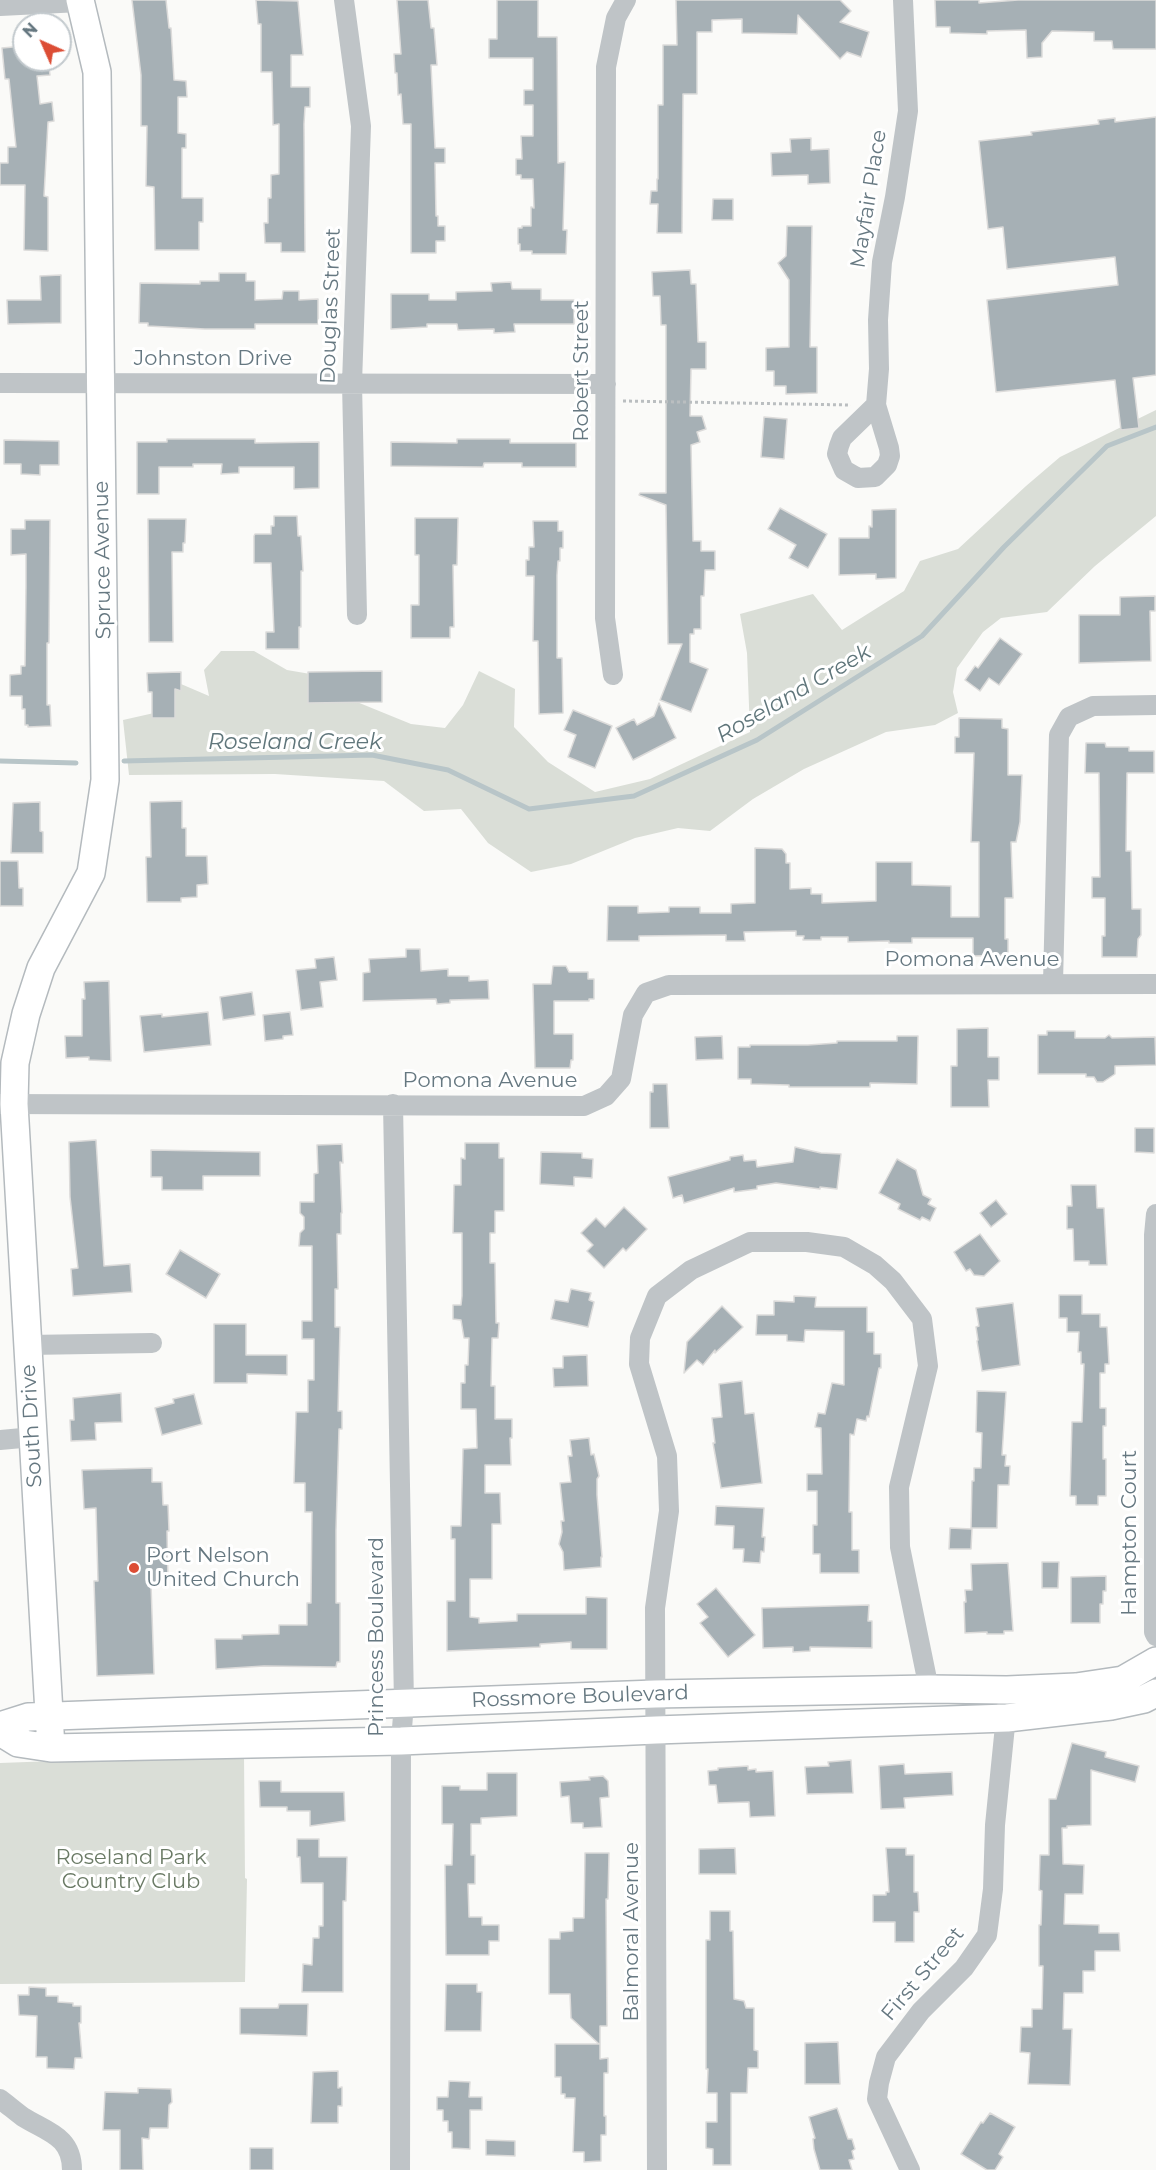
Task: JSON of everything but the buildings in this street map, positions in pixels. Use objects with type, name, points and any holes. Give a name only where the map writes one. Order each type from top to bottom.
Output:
[{"type":"street","name":"Douglas Street","points":[[344,0],[361,126],[352,383],[357,615]]},
{"type":"street","name":"Robert Street","points":[[613,675],[605,618],[606,67],[616,18],[626,0]]},
{"type":"street","name":"Mayfair Place","points":[[876,405],[882,262],[908,111],[903,0]]},
{"type":"street","points":[[0,6],[80,1]]},
{"type":"street","name":"Spruce Avenue","points":[[7,1104],[26,1014],[41,968],[91,873],[105,780],[97,72],[80,1]]},
{"type":"street","name":"Johnston Drive","points":[[0,383],[352,383],[606,393]]},
{"type":"street","points":[[1053,983],[1059,735],[1069,717],[1093,706],[1156,705]]},
{"type":"street","name":"Pomona Avenue","points":[[7,1104],[584,1106],[606,1096],[621,1079],[633,1015],[646,993],[669,986],[1156,984]]},
{"type":"street","name":"South Drive","points":[[7,1104],[28,1345],[51,1748]]},
{"type":"street","name":"Princess Boulevard","points":[[393,1104],[404,1703],[401,1741],[400,2170]]},
{"type":"street","name":"Hampton Court","points":[[1156,1214],[1154,1216],[1156,1406],[1154,1632],[1156,1636]]},
{"type":"street","name":"Balmoral Avenue","points":[[657,2170],[655,1608],[669,1512],[667,1456],[639,1364],[640,1338],[657,1296],[691,1270],[750,1242],[807,1242],[844,1247],[875,1265],[887,1276],[922,1319],[928,1366],[899,1487],[900,1547],[929,1689]]},
{"type":"street","points":[[28,1345],[152,1342]]},
{"type":"street","points":[[0,1440],[33,1437]]},
{"type":"street","name":"Rossmore Boulevard","points":[[0,1726],[28,1717],[404,1703],[655,1694],[929,1689],[1007,1690],[1076,1687],[1123,1680],[1156,1661]]},
{"type":"street","name":"First Street","points":[[910,2170],[877,2099],[879,2083],[886,2057],[921,2011],[964,1968],[987,1935],[993,1889],[995,1825],[1007,1718],[1007,1690]]},
{"type":"street","name":"Rossmore Boulevard","points":[[0,1732],[18,1743],[51,1748],[401,1741],[1007,1718],[1111,1706],[1144,1699],[1156,1693]]},
{"type":"street","points":[[0,2099],[24,2117],[51,2131],[67,2145],[72,2170]]},
{"type":"path","points":[[606,393],[876,405]]},
{"type":"green space","points":[[1156,410],[1156,516],[1095,566],[1047,612],[1001,618],[983,632],[957,668],[953,692],[958,713],[935,725],[886,732],[804,769],[753,799],[710,831],[678,828],[635,838],[571,864],[531,872],[488,843],[461,809],[424,811],[384,781],[275,774],[129,775],[123,720],[154,713],[160,699],[181,684],[209,696],[204,670],[221,651],[254,651],[287,670],[334,678],[357,702],[411,724],[445,728],[463,705],[479,671],[515,689],[514,727],[548,762],[595,792],[650,779],[750,732],[747,653],[740,614],[813,594],[842,630],[904,591],[920,561],[958,549],[1060,457]]},
{"type":"green space","name":"Roseland Park Country Club","points":[[244,1754],[245,1878],[247,1879],[245,1982],[0,1984],[0,1763]]},
{"type":"waterway","name":"Roseland Creek","points":[[124,761],[372,755],[448,770],[529,809],[634,796],[757,740],[922,636],[1004,547],[1107,446],[1156,427]]},
{"type":"waterway","name":"Roseland Creek","points":[[0,761],[76,763]]},
{"type":"place","name":"Port Nelson United Church","points":[[134,1568]]}]
